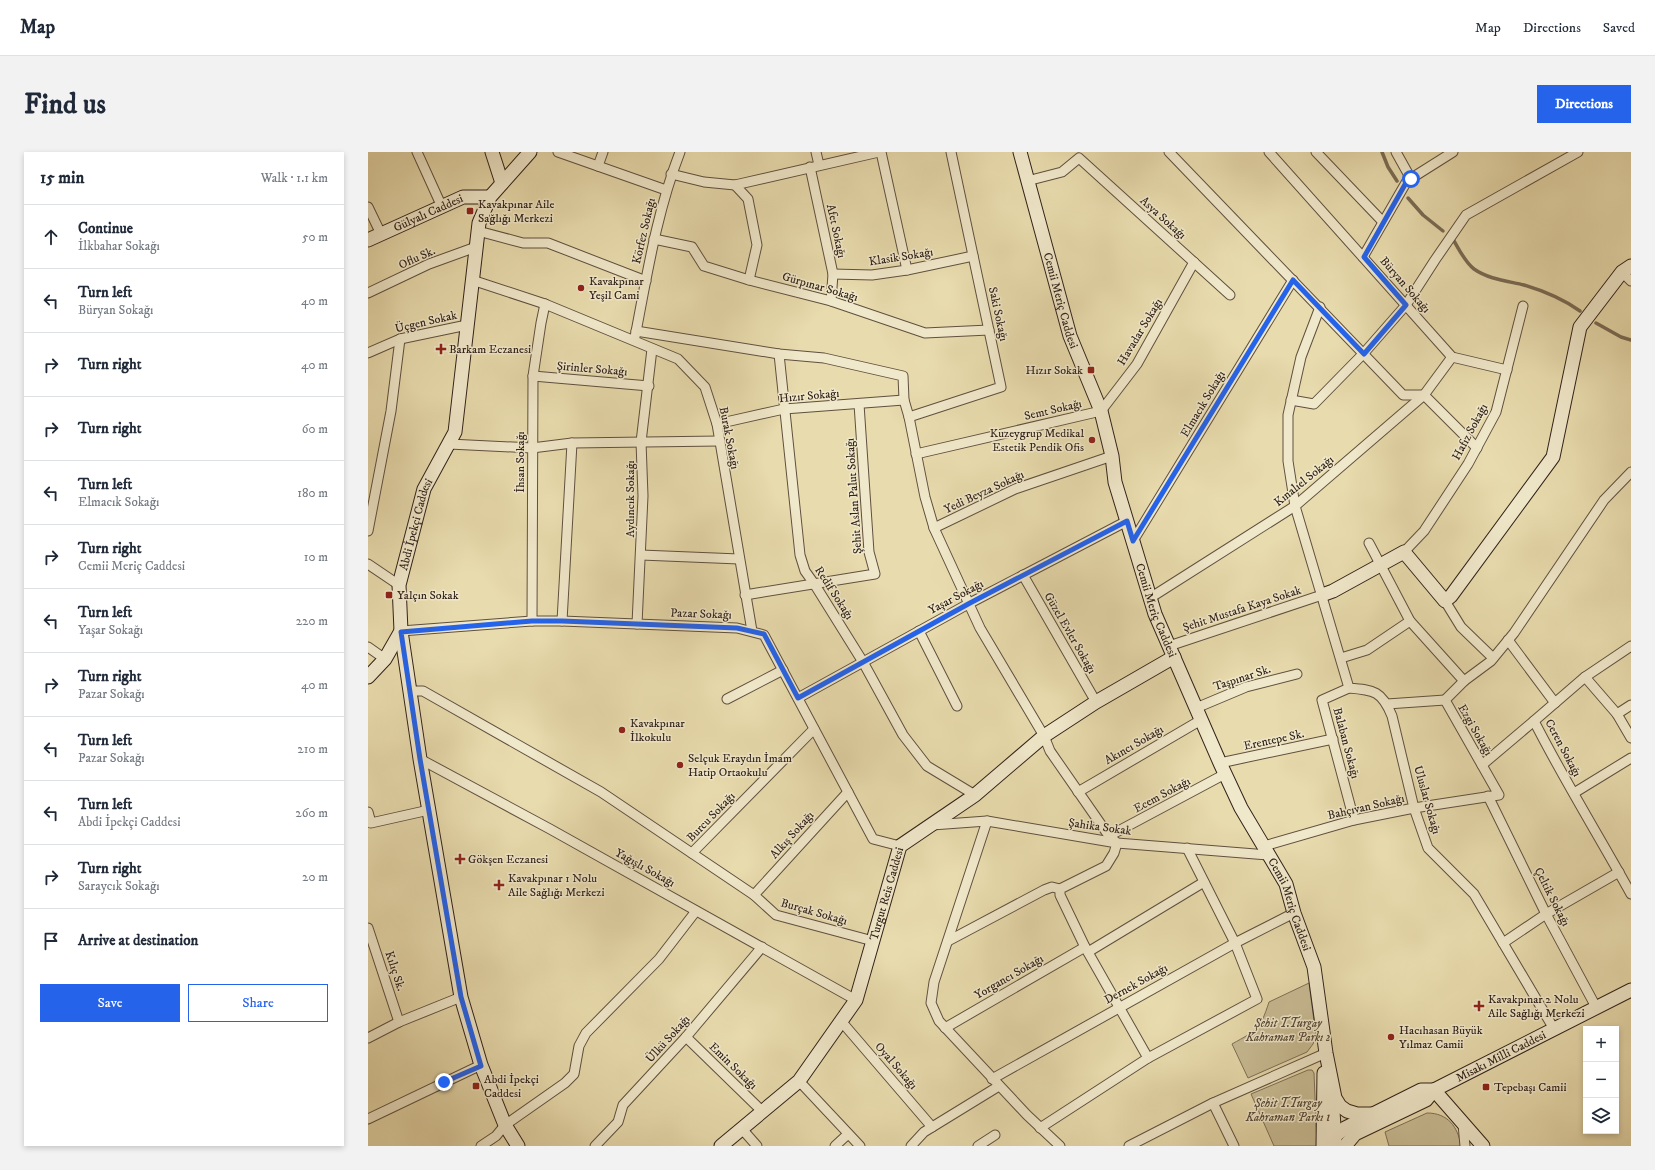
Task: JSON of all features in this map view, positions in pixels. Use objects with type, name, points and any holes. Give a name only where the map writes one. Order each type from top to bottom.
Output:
[{"type":"street","points":[[417,152],[442,207]]},
{"type":"street","points":[[492,152],[502,183]]},
{"type":"street","name":"Abdi İpekçi Caddesi","points":[[518,1146],[505,1125],[481,1066],[461,997],[409,691],[401,632],[399,585],[424,489],[455,432],[479,223],[490,197],[530,152]]},
{"type":"street","points":[[558,152],[666,190]]},
{"type":"street","points":[[598,166],[603,152]]},
{"type":"street","name":"Körfez Sokağı","points":[[634,342],[654,239],[666,190],[680,152]]},
{"type":"street","name":"Afet Sokağı","points":[[816,152],[815,166],[832,274],[831,301]]},
{"type":"street","points":[[671,174],[704,182],[736,185],[880,152],[907,270]]},
{"type":"street","name":"Saki Sokağı","points":[[909,417],[1001,387],[951,152]]},
{"type":"street","name":"Cemii Meriç Caddesi","points":[[1020,152],[1070,336],[1101,411],[1112,456],[1115,482],[1155,614],[1241,808],[1286,884],[1294,913],[1314,967],[1326,1053]]},
{"type":"street","points":[[1169,152],[1320,307],[1403,395],[1424,395],[1477,448]]},
{"type":"street","name":"Büryan Sokağı","points":[[1269,152],[1452,357]]},
{"type":"street","points":[[1316,152],[1383,222]]},
{"type":"street","points":[[1396,152],[1411,179]]},
{"type":"street","points":[[1364,257],[1407,181],[1453,152]]},
{"type":"street","points":[[1291,400],[1314,404],[1364,354],[1406,305],[1434,260],[1466,215],[1578,152]]},
{"type":"street","name":"Asya Sokağı","points":[[1027,181],[1062,172],[1079,158],[1230,295]]},
{"type":"street","points":[[736,185],[748,199],[757,245],[749,280]]},
{"type":"street","name":"Gülyalı Caddesi","points":[[368,240],[463,197],[490,197]]},
{"type":"street","points":[[368,206],[381,234]]},
{"type":"street","points":[[478,232],[523,243],[548,243],[646,281]]},
{"type":"street","name":"Gürpınar Sokağı","points":[[654,239],[692,247],[704,266],[749,280],[831,301],[925,333],[989,330]]},
{"type":"street","name":"Oflu Sk.","points":[[368,293],[429,264],[476,247]]},
{"type":"street","name":"Klasik Sokağı","points":[[832,274],[872,275],[907,270],[973,256]]},
{"type":"street","name":"Havadar Sokağı","points":[[1101,411],[1137,364],[1194,262]]},
{"type":"street","points":[[1445,601],[1451,596],[1553,457],[1580,327],[1628,273]]},
{"type":"street","name":"Burak Sokağı","points":[[472,280],[545,304],[678,359],[705,387],[717,424],[752,631]]},
{"type":"street","name":"Elmacık Sokağı","points":[[1133,541],[1293,280]]},
{"type":"street","name":"İhsan Sokağı","points":[[532,621],[533,376],[545,304]]},
{"type":"street","name":"Hafız Sokağı","points":[[1404,552],[1424,531],[1477,448],[1496,412],[1523,306]]},
{"type":"street","points":[[1320,307],[1301,357],[1291,400],[1288,415],[1288,461],[1295,506],[1349,688]]},
{"type":"street","name":"Üçgen Sokak","points":[[368,353],[400,339],[467,325]]},
{"type":"street","points":[[636,331],[779,354],[824,358],[903,376],[904,400],[909,417],[925,497],[934,528],[970,603],[980,628],[1044,736],[1050,751],[1109,836],[1117,843],[1114,854],[1106,866],[1060,889],[1052,888],[1044,890],[948,941]]},
{"type":"street","points":[[368,531],[391,411],[400,339]]},
{"type":"street","points":[[641,442],[649,386],[652,349]]},
{"type":"street","name":"Redif Sokağı","points":[[779,354],[800,555],[805,571],[816,585],[863,662],[903,735],[927,766],[975,795]]},
{"type":"street","points":[[1452,357],[1507,370]]},
{"type":"street","name":"Kınalıel Sokağı","points":[[1150,598],[1295,506],[1424,395],[1452,357]]},
{"type":"street","name":"Şirinler Sokağı","points":[[533,376],[649,386]]},
{"type":"street","name":"Hızır Sokağı","points":[[717,424],[784,409],[904,400]]},
{"type":"street","name":"Şehit Aslan Palut Sokağı","points":[[745,595],[816,585],[875,574],[869,552],[859,404]]},
{"type":"street","name":"Semt Sokağı","points":[[916,454],[1101,411]]},
{"type":"street","points":[[449,444],[532,448],[572,443],[719,441]]},
{"type":"street","name":"Aydıncık Sokağı","points":[[637,624],[643,496],[641,442]]},
{"type":"street","points":[[562,621],[572,443]]},
{"type":"street","name":"Yedi Beyza Sokağı","points":[[934,528],[1015,489],[1112,456]]},
{"type":"street","name":"Ezgi Sokağı","points":[[1499,794],[1445,700],[1464,681],[1493,658],[1508,640],[1604,500],[1631,472]]},
{"type":"street","name":"Yaşar Sokağı","points":[[798,698],[970,603],[1127,521]]},
{"type":"street","points":[[1369,543],[1410,621],[1464,681]]},
{"type":"street","points":[[1322,595],[1333,591],[1404,552],[1445,601],[1461,627],[1493,658]]},
{"type":"street","points":[[641,555],[739,559]]},
{"type":"street","points":[[368,564],[399,585]]},
{"type":"street","name":"Güzel Evler Sokağı","points":[[1023,575],[1096,702]]},
{"type":"street","name":"Şehit Mustafa Kaya Sokak","points":[[1172,652],[1322,595]]},
{"type":"street","name":"Pazar Sokağı","points":[[401,632],[532,621],[562,621],[737,628],[764,634],[873,839],[900,846]]},
{"type":"street","points":[[1341,658],[1367,650],[1410,621]]},
{"type":"street","points":[[918,631],[957,706]]},
{"type":"street","points":[[368,677],[385,659],[401,632]]},
{"type":"street","points":[[1508,640],[1555,702]]},
{"type":"street","name":"Ceren Sokağı","points":[[1631,646],[1584,677],[1534,721],[1559,769],[1631,894]]},
{"type":"street","points":[[368,647],[385,659]]},
{"type":"street","name":"Turgut Reis Caddesi","points":[[721,1146],[799,1081],[856,1000],[900,846],[975,795],[1044,736],[1172,652]]},
{"type":"street","points":[[727,699],[783,670]]},
{"type":"street","name":"Taşpınar Sk.","points":[[1196,708],[1246,687],[1297,674]]},
{"type":"street","points":[[1584,677],[1617,714],[1631,738]]},
{"type":"street","name":"Uluslar Sokağı","points":[[1349,688],[1370,690],[1380,695],[1387,704],[1392,716],[1414,808],[1428,848],[1474,894],[1554,1029]]},
{"type":"street","name":"Balaban Sokağı","points":[[1349,688],[1322,700],[1354,820]]},
{"type":"street","name":"Burçak Sokağı","points":[[409,691],[423,691],[601,792],[754,895],[776,916],[873,941]]},
{"type":"street","points":[[1387,704],[1445,700]]},
{"type":"street","points":[[1617,714],[1631,704]]},
{"type":"street","name":"Akıncı Sokağı","points":[[1078,792],[1201,720]]},
{"type":"street","points":[[1482,765],[1534,721]]},
{"type":"street","name":"Burcu Sokağı","points":[[692,853],[814,728]]},
{"type":"street","name":"Erentepe Sk.","points":[[1223,769],[1333,739]]},
{"type":"street","points":[[1574,793],[1631,758]]},
{"type":"street","name":"Yağışlı Sokağı","points":[[420,759],[550,829],[856,1000]]},
{"type":"street","name":"Ecem Sokağı","points":[[1109,836],[1223,769]]},
{"type":"street","name":"Alkış Sokağı","points":[[754,895],[848,792]]},
{"type":"street","name":"Bahçıvan Sokağı","points":[[1266,851],[1354,820],[1414,808],[1499,794]]},
{"type":"street","name":"Çeltik Sokağı","points":[[1488,796],[1546,914],[1596,1007]]},
{"type":"street","points":[[368,812],[371,823],[429,810]]},
{"type":"street","points":[[987,821],[934,982],[931,1003],[939,1021],[945,1028],[992,1079],[1040,1128],[1060,1146]]},
{"type":"street","name":"Şahika Sokak","points":[[930,825],[987,821],[1117,843],[1187,848],[1266,851]]},
{"type":"street","points":[[1040,1128],[1148,1058],[1257,999],[1235,943],[1187,848]]},
{"type":"street","points":[[1503,943],[1546,914],[1619,872]]},
{"type":"street","name":"Yorgancı Sokağı","points":[[945,1028],[1204,882]]},
{"type":"street","points":[[1060,889],[1060,895],[1087,949],[1148,1058]]},
{"type":"street","points":[[481,1146],[496,1136],[505,1125],[574,1074],[579,1046],[586,1033],[659,959],[696,911]]},
{"type":"street","name":"Dernek Sokağı","points":[[992,1079],[1235,943],[1294,913]]},
{"type":"street","name":"Kılıç Sk.","points":[[368,928],[399,1022]]},
{"type":"street","name":"Ülkü Sokağı","points":[[595,1146],[618,1122],[622,1105],[686,1037],[762,948]]},
{"type":"street","name":"Misakı Milli Caddesi","points":[[1336,1136],[1356,1134],[1426,1100],[1434,1090],[1631,990]]},
{"type":"street","points":[[368,1038],[399,1022],[461,997]]},
{"type":"street","name":"Oyal Sokağı","points":[[841,1022],[932,1127]]},
{"type":"street","name":"Emin Sokağı","points":[[686,1037],[763,1112]]},
{"type":"street","points":[[1326,1053],[1335,1098],[1343,1109],[1357,1114],[1373,1114]]},
{"type":"street","points":[[1323,1146],[1326,1053]]},
{"type":"street","points":[[1129,1146],[1144,1143],[1213,1103],[1326,1053]]},
{"type":"street","points":[[368,1119],[481,1066]]},
{"type":"street","points":[[1331,1079],[1336,1136]]},
{"type":"street","points":[[799,1081],[860,1146]]},
{"type":"street","points":[[910,1146],[924,1132],[999,1086]]},
{"type":"street","name":"Misakı Milli Caddesi","points":[[1326,1146],[1336,1136],[1373,1114],[1421,1090],[1434,1090]]},
{"type":"street","points":[[1434,1090],[1483,1146]]},
{"type":"street","points":[[1324,1102],[1327,1121],[1336,1136]]},
{"type":"street","points":[[1213,1103],[1234,1146]]},
{"type":"street","points":[[1464,1124],[1465,1146]]},
{"type":"street","points":[[742,1129],[757,1146]]},
{"type":"street","points":[[835,1146],[848,1134]]},
{"type":"street","name":"Misakı Milli Caddesi","points":[[1344,1146],[1356,1134]]},
{"type":"street","points":[[978,1146],[995,1135]]},
{"type":"green space","name":"Şehit T.Turgay Kahraman Parkı 2","points":[[1309,983],[1316,1036],[1313,1044],[1307,1052],[1248,1078],[1232,1044],[1252,1032],[1260,1024],[1269,1002]]},
{"type":"green space","name":"Şehit T.Turgay Kahraman Parkı 1","points":[[1308,1070],[1312,1070],[1314,1073],[1317,1146],[1274,1146],[1251,1094]]},
{"type":"green space","points":[[1427,1113],[1441,1115],[1451,1122],[1460,1139],[1461,1146],[1389,1146],[1385,1132]]},
{"type":"waterway","points":[[1382,152],[1388,167],[1397,181]]},
{"type":"waterway","points":[[1408,198],[1423,215],[1443,231]]},
{"type":"waterway","points":[[1454,241],[1468,263],[1479,272],[1504,281],[1539,290],[1560,299],[1580,311]]},
{"type":"waterway","points":[[1596,323],[1621,337],[1631,340]]},
{"type":"place","name":"Kavakpınar Aile Sağlığı Merkezi","points":[[470,211]]},
{"type":"place","name":"Kavakpınar Yeşil Cami","points":[[581,288]]},
{"type":"place","name":"Barkam Eczanesi","points":[[441,349]]},
{"type":"place","name":"Hızır Sokak","points":[[1091,370]]},
{"type":"place","name":"Kuzeygrup Medikal Estetik Pendik Ofis","points":[[1092,440]]},
{"type":"place","name":"Yalçın Sokak","points":[[389,595]]},
{"type":"place","name":"Kavakpınar İlkokulu","points":[[622,730]]},
{"type":"place","name":"Selçuk Eraydın İmam Hatip Ortaokulu","points":[[680,765]]},
{"type":"place","name":"Gökşen Eczanesi","points":[[460,859]]},
{"type":"place","name":"Kavakpınar 1 Nolu Aile Sağlığı Merkezi","points":[[499,885]]},
{"type":"place","name":"Kavakpınar 2 Nolu Aile Sağlığı Merkezi","points":[[1479,1006]]},
{"type":"place","name":"Hacıhasan Büyük Yılmaz Camii","points":[[1391,1037]]},
{"type":"place","name":"Abdi İpekçi Caddesi","points":[[476,1086]]},
{"type":"place","name":"Tepebaşı Camii","points":[[1486,1087]]},
{"type":"route","points":[[444,1082],[481,1066],[461,997],[420,759],[401,632],[532,621],[737,628],[764,634],[798,698],[970,603],[1127,521],[1133,541],[1293,280],[1364,354],[1406,305],[1364,257],[1407,181],[1411,179]]}]
